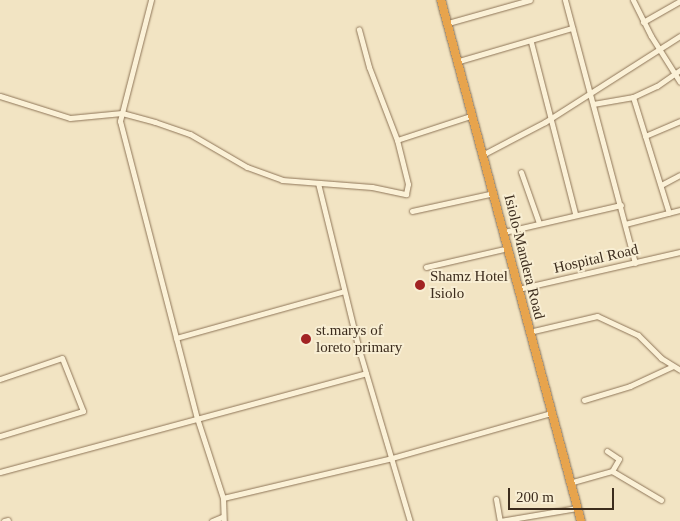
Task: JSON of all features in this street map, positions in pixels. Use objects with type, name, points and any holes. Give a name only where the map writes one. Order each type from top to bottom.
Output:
[{"type":"highway","name":"Isiolo-Mandera Road","points":[[442,0],[474,114],[569,483],[581,521]]},
{"type":"street","points":[[151,0],[122,113],[122,135],[196,418],[223,498],[223,519],[212,521]]},
{"type":"street","points":[[448,23],[530,0]]},
{"type":"street","points":[[565,0],[635,263]]},
{"type":"street","points":[[633,0],[643,22],[660,50],[678,72],[680,82]]},
{"type":"street","points":[[643,22],[680,1]]},
{"type":"street","points":[[459,61],[531,42],[572,28]]},
{"type":"street","points":[[0,96],[70,118],[122,113],[190,134],[269,176],[318,183],[372,187],[407,194],[408,184],[397,140],[369,67],[359,29]]},
{"type":"street","points":[[484,154],[552,117],[680,36]]},
{"type":"street","points":[[531,42],[552,117],[575,213]]},
{"type":"street","points":[[593,104],[633,96],[657,86],[678,72]]},
{"type":"street","points":[[633,96],[669,213]]},
{"type":"street","points":[[397,140],[474,114]]},
{"type":"street","points":[[645,136],[680,121]]},
{"type":"street","points":[[521,172],[540,223]]},
{"type":"street","points":[[661,185],[680,175]]},
{"type":"street","points":[[318,183],[366,373],[410,521]]},
{"type":"street","points":[[412,212],[494,193]]},
{"type":"street","points":[[504,232],[575,213],[620,205]]},
{"type":"street","points":[[625,224],[680,210]]},
{"type":"street","points":[[426,267],[508,248]]},
{"type":"street","name":"Hospital Road","points":[[518,289],[680,252]]},
{"type":"street","points":[[176,338],[344,291]]},
{"type":"street","points":[[529,332],[597,316],[638,335],[680,370]]},
{"type":"street","points":[[0,379],[62,358],[83,411],[0,436]]},
{"type":"street","points":[[584,400],[630,386],[673,366]]},
{"type":"street","points":[[0,472],[366,373]]},
{"type":"street","points":[[223,498],[392,458],[551,413]]},
{"type":"street","points":[[569,483],[612,471],[619,459],[607,451]]},
{"type":"street","points":[[612,471],[661,500]]},
{"type":"street","points":[[496,499],[500,521],[577,508]]},
{"type":"place","name":"Shamz Hotel Isiolo","points":[[420,285]]},
{"type":"place","name":"st.marys of loreto primary","points":[[306,339]]}]
